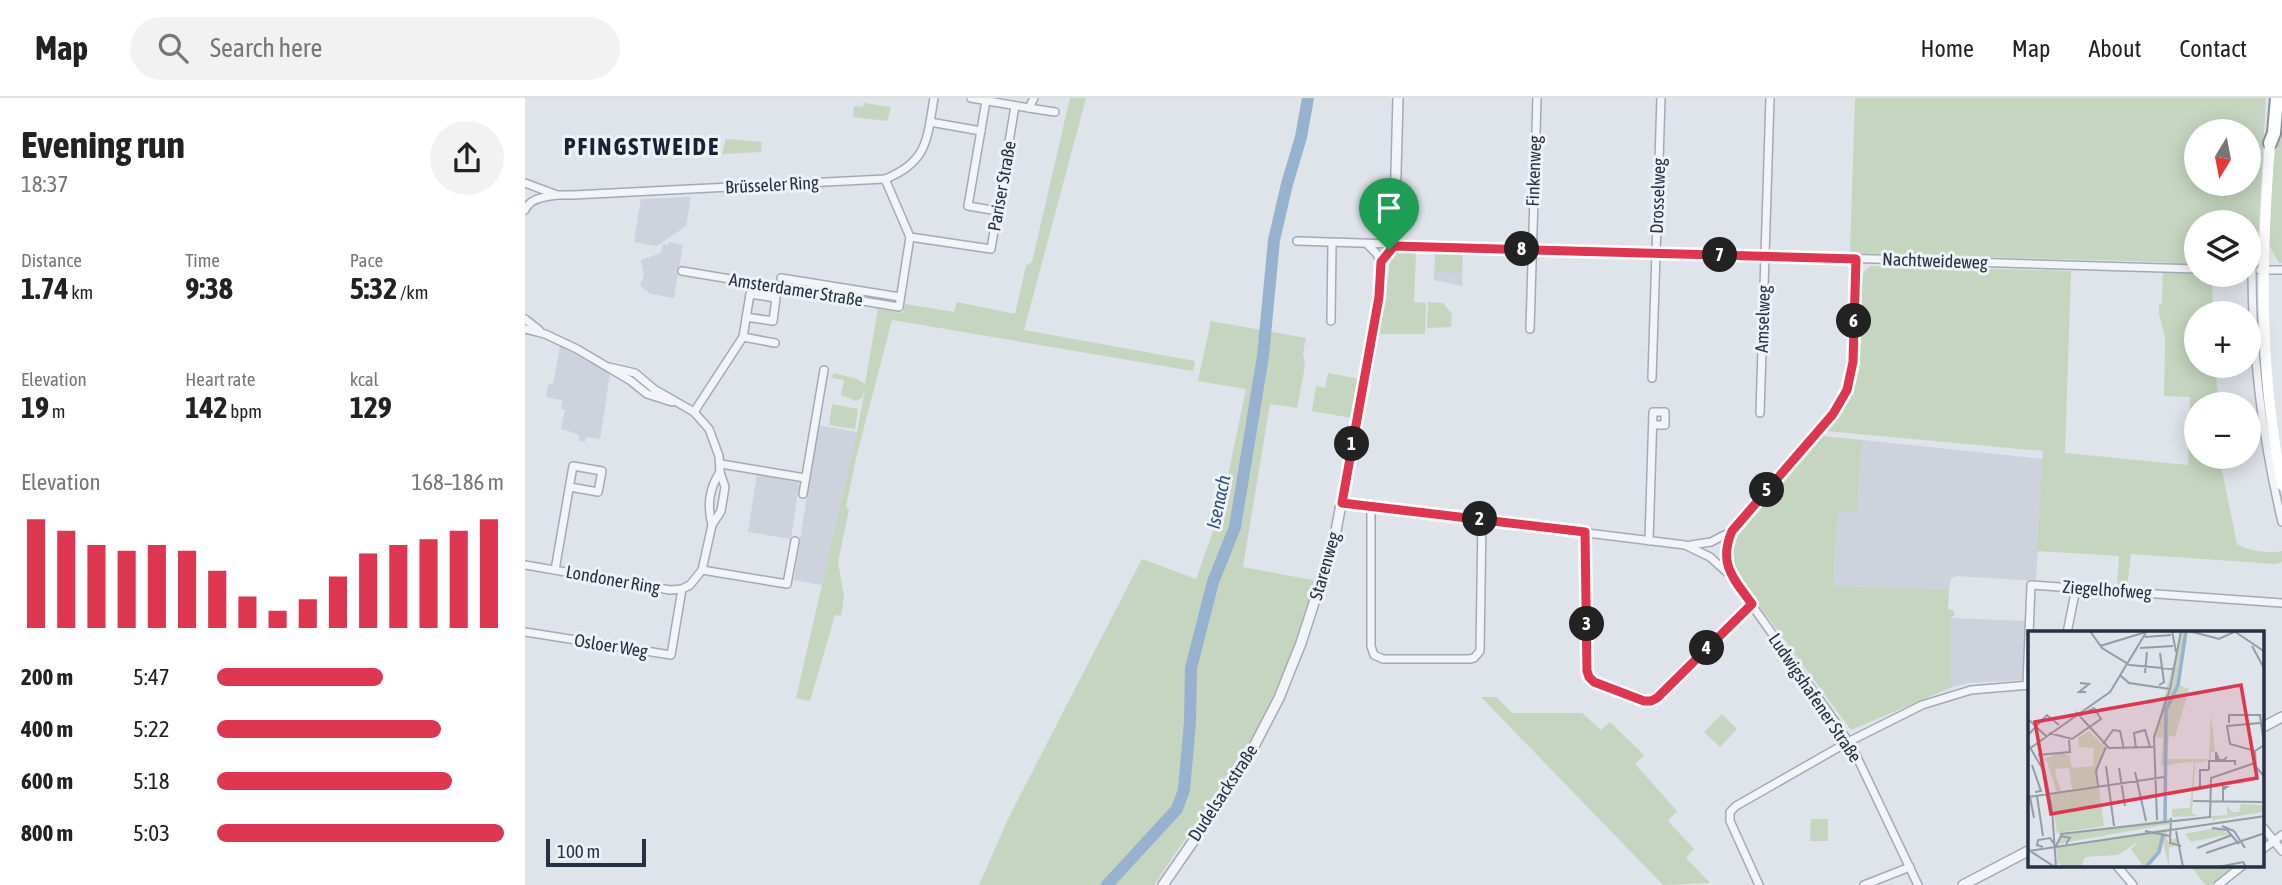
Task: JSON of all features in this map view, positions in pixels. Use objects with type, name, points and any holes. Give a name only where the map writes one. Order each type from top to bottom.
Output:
[{"type":"highway","points":[[2269,98],[2267,133],[2270,143]]},
{"type":"highway","points":[[2270,143],[2274,133],[2277,98]]},
{"type":"main road","points":[[2261,214],[2270,143]]},
{"type":"main road","points":[[2256,287],[2271,424],[2282,485]]},
{"type":"street","name":"Brüsseler Ring","points":[[537,198],[885,179],[899,173],[918,157],[927,139],[934,98]]},
{"type":"street","points":[[971,98],[1055,112]]},
{"type":"street","points":[[1029,108],[1034,98]]},
{"type":"street","points":[[1367,245],[1381,262],[1394,246],[1398,98]]},
{"type":"street","name":"Finkenweg","points":[[1530,329],[1537,98]]},
{"type":"street","name":"Drosselweg","points":[[1652,378],[1661,98]]},
{"type":"street","name":"Amselweg","points":[[1760,413],[1770,98]]},
{"type":"street","points":[[986,101],[968,206],[998,212]]},
{"type":"street","name":"Pariser Straße","points":[[911,237],[991,249],[1015,106]]},
{"type":"street","points":[[930,122],[981,131]]},
{"type":"street","points":[[885,179],[911,237],[901,297]]},
{"type":"street","name":"Brüsseler Ring","points":[[525,183],[557,195]]},
{"type":"street","points":[[526,206],[537,198],[536,189]]},
{"type":"street","name":"Nachtweideweg","points":[[1297,241],[2184,269]]},
{"type":"street","points":[[1331,321],[1332,244]]},
{"type":"street","points":[[1685,545],[1711,542],[1732,531],[1833,414],[1847,390],[1853,362],[1856,259]]},
{"type":"street","name":"Starenweg","points":[[1279,698],[1322,583],[1342,503],[1379,297],[1381,262]]},
{"type":"street","points":[[2261,270],[2282,271]]},
{"type":"street","name":"Amsterdamer Straße","points":[[682,271],[899,307],[901,297],[781,278]]},
{"type":"street","points":[[2253,287],[2252,320],[2259,406],[2282,522]]},
{"type":"street","points":[[694,412],[743,337],[746,317],[750,294],[776,298],[772,321],[746,317]]},
{"type":"street","points":[[525,319],[545,334],[609,367],[635,373],[694,412],[714,438],[721,464],[720,472],[712,485],[708,509],[712,525]]},
{"type":"street","points":[[525,328],[545,334]]},
{"type":"street","points":[[743,337],[775,343]]},
{"type":"street","points":[[803,494],[824,370]]},
{"type":"street","points":[[1649,541],[1653,425]]},
{"type":"street","points":[[721,464],[805,478]]},
{"type":"street","points":[[573,466],[602,471],[598,492],[570,487],[573,466]]},
{"type":"street","points":[[720,472],[725,487],[721,511],[712,525],[702,570],[787,584],[795,541]]},
{"type":"street","name":"Londoner Ring","points":[[555,570],[570,487]]},
{"type":"street","name":"Ludwigshafener Straße","points":[[1342,503],[1685,545],[1710,557],[1731,576],[1752,604],[1848,742],[1919,885]]},
{"type":"street","points":[[1371,506],[1371,646],[1374,655],[1383,659],[1469,659],[1474,658],[1480,651],[1482,519]]},
{"type":"street","points":[[1731,576],[1725,552],[1732,531]]},
{"type":"street","points":[[1585,532],[1587,671],[1594,682],[1651,701],[1752,604]]},
{"type":"street","name":"Londoner Ring","points":[[525,565],[650,587],[682,589],[690,585],[702,570]]},
{"type":"street","name":"Ziegelhofweg","points":[[2030,631],[2031,585],[2282,603]]},
{"type":"street","points":[[2067,631],[2076,588]]},
{"type":"street","name":"Osloer Weg","points":[[525,632],[671,655],[682,589]]},
{"type":"street","points":[[1759,885],[1730,821],[1730,812],[1740,803],[1848,742],[1921,705],[1971,690],[2028,685]]},
{"type":"street","name":"Dudelsackstraße","points":[[1163,885],[1237,775],[1279,698]]},
{"type":"street","points":[[2265,726],[2282,717]]},
{"type":"street","points":[[2265,830],[2282,851]]},
{"type":"street","points":[[2265,847],[2282,835]]},
{"type":"street","points":[[1963,885],[2028,851]]},
{"type":"street","points":[[1864,885],[1910,867]]},
{"type":"street","points":[[2119,868],[2133,885]]},
{"type":"street","points":[[2218,885],[2239,868]]},
{"type":"shaded area","points":[[691,197],[686,226],[657,246],[634,242],[641,199]]},
{"type":"shaded area","points":[[669,242],[683,245],[674,298],[651,294],[640,286],[644,275],[641,260],[661,253],[663,244],[668,245]]},
{"type":"shaded area","points":[[1435,253],[1463,254],[1462,286],[1434,280]]},
{"type":"shaded area","points":[[560,346],[610,373],[600,439],[586,437],[585,442],[579,441],[579,435],[561,429],[565,410],[561,409],[562,400],[546,397],[548,384],[553,384]]},
{"type":"shaded area","points":[[818,425],[857,432],[822,585],[794,580]]},
{"type":"shaded area","points":[[1862,440],[2043,459],[2036,581],[1957,576],[1951,578],[1949,590],[1833,586],[1838,511],[1857,511]]},
{"type":"shaded area","points":[[757,474],[799,483],[791,539],[748,532]]},
{"type":"shaded area","points":[[1950,618],[2026,621],[2024,680],[1968,683],[1952,687]]},
{"type":"green space","points":[[1070,98],[1086,98],[1024,330],[1195,361],[1193,371],[892,320],[846,507],[849,509],[838,562],[844,596],[841,616],[835,615],[810,701],[796,698],[865,389],[862,398],[856,401],[841,395],[844,380],[832,378],[833,373],[857,379],[865,384],[878,309],[903,313],[905,304],[954,312],[957,302],[1015,314],[1026,266],[1032,262]]},
{"type":"green space","points":[[1855,98],[2266,98],[2261,190],[2261,119],[2184,119],[2184,196],[2261,196],[2260,210],[2184,210],[2184,287],[2212,287],[2213,301],[2184,301],[2184,378],[2216,378],[2218,392],[2184,392],[2184,397],[2164,396],[2165,337],[2159,314],[2159,304],[2162,304],[2163,262],[1850,253]]},
{"type":"green space","points":[[2282,98],[2282,263],[2279,263],[2269,245],[2273,168]]},
{"type":"green space","points":[[864,103],[891,107],[887,121],[853,117],[854,106],[863,107]]},
{"type":"green space","points":[[726,139],[762,142],[761,152],[722,154]]},
{"type":"green space","points":[[1396,252],[1416,252],[1414,302],[1426,303],[1425,334],[1379,334],[1390,259]]},
{"type":"green space","points":[[1436,254],[1462,255],[1461,273],[1435,272]]},
{"type":"green space","points":[[1870,266],[2071,271],[2065,453],[2184,465],[2184,469],[2226,469],[2222,470],[2237,544],[2259,551],[2282,551],[2282,562],[2276,564],[2131,554],[2127,587],[2117,586],[2119,556],[2037,551],[2043,451],[1826,431],[1844,408],[1854,386],[1860,356],[1863,273]]},
{"type":"green space","points":[[1428,302],[1443,303],[1452,314],[1451,327],[1427,328]]},
{"type":"green space","points":[[1211,321],[1306,338],[1303,353],[1305,366],[1297,408],[1270,404],[1243,567],[1317,581],[1281,678],[1243,754],[1154,885],[979,885],[1008,819],[1142,559],[1196,579],[1221,509],[1246,389],[1198,381]]},
{"type":"green space","points":[[1328,373],[1360,379],[1352,418],[1312,411],[1316,386],[1325,388]]},
{"type":"green space","points":[[832,404],[858,409],[855,429],[829,425]]},
{"type":"green space","points":[[1822,436],[1862,440],[1857,511],[1838,511],[1833,586],[1949,590],[1948,609],[1953,610],[1955,615],[1950,618],[1952,687],[1851,730],[1744,585],[1733,557],[1736,538]]},
{"type":"green space","points":[[1481,697],[1496,697],[1512,713],[1582,713],[1601,730],[1610,722],[1644,755],[1635,764],[1677,811],[1668,821],[1694,849],[1686,858],[1710,883],[1663,885]]},
{"type":"green space","points":[[1722,714],[1737,729],[1720,747],[1704,732]]},
{"type":"green space","points":[[1811,819],[1828,819],[1828,841],[1810,841]]},
{"type":"green space","points":[[2193,869],[2229,870],[2211,885],[2205,885]]},
{"type":"waterway","name":"Isenach","points":[[1107,885],[1177,809],[1184,790],[1191,668],[1213,582],[1235,527],[1263,356],[1274,240],[1301,137],[1308,98]]},
{"type":"district","name":"PFINGSTWEIDE","points":[[642,147]]},
{"type":"route","points":[[1394,246],[1856,259],[1853,362],[1847,390],[1833,414],[1732,531],[1727,541],[1725,552],[1731,576],[1752,604],[1657,698],[1644,701],[1594,682],[1589,677],[1585,532],[1342,503],[1373,337],[1381,262],[1389,250],[1394,246]]}]
